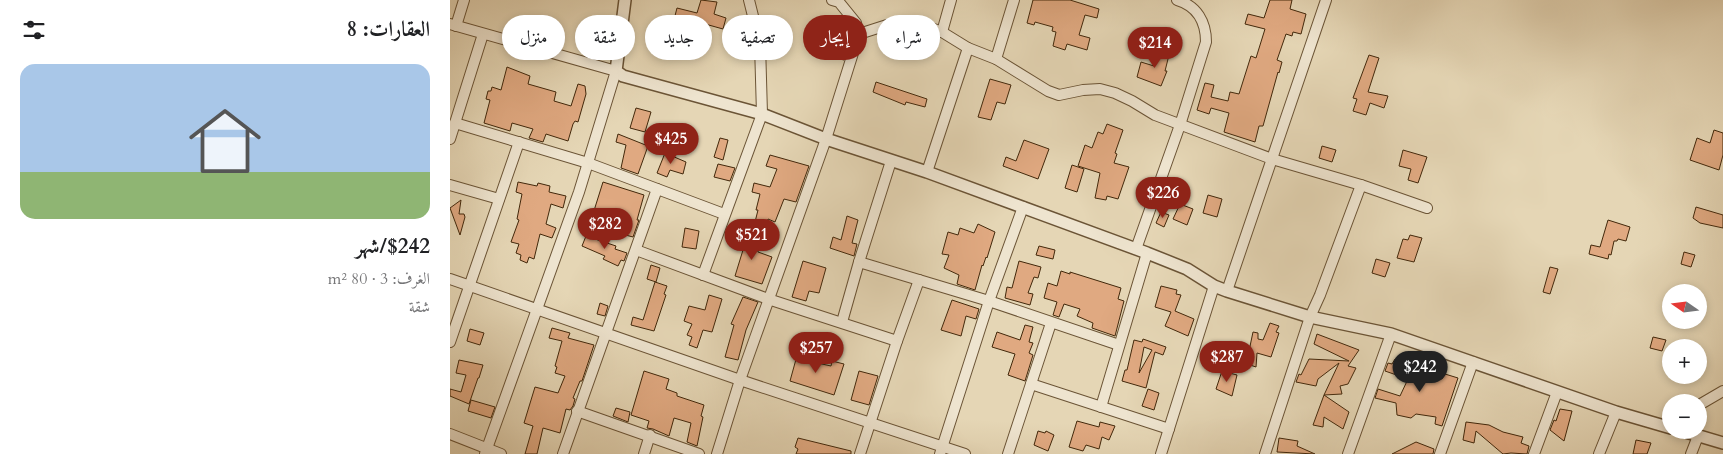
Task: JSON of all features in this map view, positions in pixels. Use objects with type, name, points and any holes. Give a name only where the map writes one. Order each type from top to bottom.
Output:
[{"type":"street","points":[[464,0],[453,25],[616,70],[623,76],[637,81],[762,114],[826,139],[1023,206],[1142,251],[1187,269],[1226,292],[1310,316],[1391,334],[1616,412],[1662,423]]},
{"type":"street","points":[[486,452],[588,163],[616,70],[625,0]]},
{"type":"street","points":[[703,275],[762,114],[760,44],[749,0]]},
{"type":"street","points":[[942,32],[951,0]]},
{"type":"street","points":[[996,59],[1014,0]]},
{"type":"street","points":[[1101,407],[1119,345],[1142,251],[1204,51],[1206,34],[1204,26],[1190,6],[1177,0]]},
{"type":"street","points":[[1226,292],[1326,0]]},
{"type":"street","points":[[837,1],[849,15]]},
{"type":"street","points":[[867,31],[887,25],[926,26],[942,32],[968,48],[996,59],[1048,91],[1059,95],[1091,90],[1115,93],[1132,100],[1155,115],[1272,159],[1360,184],[1427,208]]},
{"type":"street","points":[[450,139],[483,34]]},
{"type":"street","points":[[927,172],[968,48]]},
{"type":"street","points":[[717,454],[740,380],[826,139],[851,60]]},
{"type":"street","points":[[455,123],[588,163],[724,214]]},
{"type":"street","points":[[450,342],[519,142]]},
{"type":"street","points":[[842,322],[858,262],[891,161]]},
{"type":"street","points":[[1265,454],[1310,316],[1320,295],[1360,184]]},
{"type":"street","points":[[450,185],[499,199]]},
{"type":"street","points":[[563,454],[657,189]]},
{"type":"street","points":[[941,450],[989,301],[1023,206]]},
{"type":"street","points":[[636,250],[768,299],[897,341]]},
{"type":"street","points":[[858,262],[989,301],[1119,345]]},
{"type":"street","points":[[450,279],[740,380],[871,423],[941,450],[965,454]]},
{"type":"street","points":[[860,454],[919,280]]},
{"type":"street","points":[[1161,454],[1214,286]]},
{"type":"street","points":[[1008,454],[1052,323]]},
{"type":"street","points":[[1348,454],[1391,334]]},
{"type":"street","points":[[1440,454],[1473,362]]},
{"type":"street","points":[[1031,384],[1169,429]]},
{"type":"street","points":[[1707,400],[1723,391]]},
{"type":"street","points":[[1534,454],[1557,392]]},
{"type":"street","points":[[578,411],[650,435],[698,454]]},
{"type":"street","points":[[1599,454],[1616,412]]},
{"type":"street","points":[[450,434],[486,452],[501,454]]},
{"type":"street","points":[[644,454],[650,435]]},
{"type":"street","points":[[1691,454],[1697,439]]},
{"type":"street","points":[[1707,439],[1723,443]]},
{"type":"building","points":[[701,0],[717,2],[714,14],[722,17],[722,29],[712,26],[712,15],[675,15],[677,8],[697,13]]},
{"type":"building","points":[[1033,0],[1070,0],[1099,9],[1097,18],[1085,15],[1079,35],[1090,38],[1087,50],[1067,44],[1065,50],[1053,46],[1056,32],[1052,31],[1053,27],[1035,22],[1034,25],[1027,23]]},
{"type":"building","points":[[1270,0],[1292,0],[1290,9],[1306,14],[1301,34],[1293,32],[1292,36],[1286,34],[1277,60],[1282,62],[1279,73],[1263,126],[1259,126],[1255,142],[1224,132],[1229,113],[1211,108],[1209,114],[1197,110],[1205,83],[1214,85],[1211,97],[1228,101],[1230,92],[1239,94],[1251,56],[1256,58],[1265,29],[1245,24],[1248,14],[1264,18]]},
{"type":"building","points":[[1159,48],[1170,51],[1165,71],[1167,71],[1161,86],[1137,77],[1141,62],[1154,66]]},
{"type":"building","points":[[1369,55],[1379,58],[1368,92],[1388,96],[1384,108],[1370,103],[1366,115],[1353,111],[1357,99],[1353,98]]},
{"type":"building","points":[[507,67],[530,76],[528,84],[556,92],[554,101],[571,106],[578,84],[585,86],[586,94],[578,122],[575,121],[573,124],[568,141],[546,134],[543,142],[529,138],[533,129],[512,123],[510,131],[484,123],[490,100],[486,99],[488,91],[491,91],[492,87],[501,90]]},
{"type":"building","points":[[990,79],[1011,85],[1005,104],[997,102],[991,120],[978,117]]},
{"type":"building","points":[[876,82],[927,99],[925,107],[906,102],[905,105],[873,92]]},
{"type":"building","points":[[636,108],[651,112],[645,132],[630,128]]},
{"type":"building","points":[[1107,124],[1123,130],[1115,153],[1117,154],[1114,163],[1129,167],[1118,199],[1107,196],[1106,200],[1095,198],[1100,173],[1078,166],[1085,145],[1092,148],[1098,132],[1103,134]]},
{"type":"building","points":[[1714,130],[1723,133],[1723,155],[1719,170],[1690,160],[1697,138],[1710,143]]},
{"type":"building","points":[[618,134],[648,146],[638,174],[621,168],[626,145],[616,142]]},
{"type":"building","points":[[720,138],[728,140],[723,160],[714,157]]},
{"type":"building","points":[[1024,140],[1049,149],[1038,179],[1003,166],[1006,157],[1016,161]]},
{"type":"building","points":[[1322,146],[1336,150],[1332,162],[1319,158]]},
{"type":"building","points":[[1403,150],[1427,157],[1418,183],[1408,180],[1411,169],[1399,166]]},
{"type":"building","points":[[665,153],[686,162],[683,174],[670,170],[667,177],[657,173]]},
{"type":"building","points":[[770,155],[809,166],[796,202],[784,199],[775,222],[768,219],[766,225],[755,222],[760,194],[752,192],[754,183],[770,187],[777,169],[766,166]]},
{"type":"building","points":[[718,164],[735,168],[730,181],[714,177]]},
{"type":"building","points":[[1072,165],[1084,169],[1077,192],[1065,188]]},
{"type":"building","points":[[518,182],[537,186],[538,183],[550,186],[549,192],[566,196],[563,208],[551,204],[546,224],[556,228],[552,238],[540,234],[534,259],[529,257],[527,263],[520,260],[521,255],[516,253],[519,244],[511,242],[519,220],[517,219],[522,194],[516,192]]},
{"type":"building","points":[[603,182],[644,195],[633,237],[614,232],[616,225],[592,217]]},
{"type":"building","points":[[1208,195],[1222,199],[1217,217],[1203,213]]},
{"type":"building","points":[[461,200],[459,214],[464,214],[465,217],[460,235],[450,208]]},
{"type":"building","points":[[1180,204],[1193,209],[1187,225],[1173,219]]},
{"type":"building","points":[[1696,207],[1723,215],[1723,228],[1700,223],[1693,218]]},
{"type":"building","points":[[1161,212],[1169,215],[1164,227],[1156,223]]},
{"type":"building","points":[[847,216],[858,220],[852,243],[857,244],[854,256],[830,248],[833,237],[841,240]]},
{"type":"building","points":[[1608,220],[1630,227],[1626,241],[1618,239],[1614,241],[1611,255],[1609,254],[1608,259],[1589,254],[1591,245],[1600,247]]},
{"type":"building","points":[[978,224],[995,232],[987,258],[982,265],[975,290],[957,284],[959,275],[944,268],[949,255],[942,254],[948,232],[958,235],[960,228],[974,233]]},
{"type":"building","points":[[685,228],[699,231],[696,249],[682,247]]},
{"type":"building","points":[[1410,235],[1422,238],[1414,262],[1397,258],[1403,239],[1408,240]]},
{"type":"building","points":[[586,236],[616,246],[615,249],[627,253],[624,261],[621,260],[618,266],[603,259],[605,256],[582,246]]},
{"type":"building","points":[[738,237],[759,242],[758,252],[772,257],[762,284],[735,276],[743,250],[735,248]]},
{"type":"building","points":[[1039,246],[1055,250],[1053,259],[1036,255]]},
{"type":"building","points":[[1684,252],[1695,255],[1691,267],[1681,264]]},
{"type":"building","points":[[1376,259],[1390,263],[1385,277],[1372,273]]},
{"type":"building","points":[[803,261],[826,268],[819,293],[809,291],[806,301],[792,297]]},
{"type":"building","points":[[1019,261],[1041,267],[1038,278],[1034,277],[1028,293],[1033,294],[1030,305],[1005,298],[1007,287],[1012,288]]},
{"type":"building","points":[[651,265],[660,268],[656,282],[647,279]]},
{"type":"building","points":[[1550,267],[1558,269],[1550,294],[1543,292]]},
{"type":"building","points":[[1061,271],[1121,288],[1118,299],[1124,301],[1115,336],[1092,328],[1093,323],[1077,316],[1080,309],[1064,304],[1059,317],[1053,315],[1057,302],[1044,298],[1048,283],[1057,286]]},
{"type":"building","points":[[655,282],[667,286],[664,294],[666,295],[654,331],[631,325],[633,317],[643,320]]},
{"type":"building","points":[[1161,286],[1177,290],[1176,294],[1181,295],[1175,311],[1194,319],[1188,336],[1165,326],[1171,312],[1155,307]]},
{"type":"building","points":[[709,295],[722,299],[712,332],[703,330],[697,348],[689,345],[692,337],[687,335],[692,324],[684,321],[689,306],[705,310]]},
{"type":"building","points":[[743,297],[758,302],[746,330],[738,360],[725,357],[734,325],[731,324]]},
{"type":"building","points":[[952,300],[979,309],[976,319],[966,316],[961,336],[941,330]]},
{"type":"building","points":[[600,303],[608,306],[605,316],[597,314]]},
{"type":"building","points":[[1270,323],[1279,326],[1276,332],[1279,333],[1271,357],[1257,353],[1256,367],[1244,363],[1253,332],[1258,333],[1258,339],[1263,340]]},
{"type":"building","points":[[1025,325],[1033,327],[1029,342],[1033,343],[1029,353],[1033,355],[1025,381],[1008,375],[1015,354],[992,347],[997,332],[1020,340]]},
{"type":"building","points":[[552,328],[570,333],[568,338],[594,345],[582,381],[580,381],[573,398],[575,399],[573,406],[570,410],[566,409],[560,433],[543,428],[537,454],[525,454],[533,426],[524,423],[535,387],[558,393],[565,376],[555,373],[562,341],[549,338]]},
{"type":"building","points":[[470,329],[484,333],[480,345],[467,341]]},
{"type":"building","points":[[1317,334],[1359,350],[1348,366],[1356,368],[1348,384],[1340,386],[1342,394],[1324,395],[1339,363],[1318,379],[1316,386],[1296,382],[1309,359],[1349,361],[1314,344]]},
{"type":"building","points":[[1653,337],[1662,339],[1662,351],[1650,348]]},
{"type":"building","points":[[1143,339],[1166,347],[1163,355],[1155,352],[1146,388],[1122,381],[1125,370],[1127,370],[1134,340],[1142,342]],"holes":[[[1144,347],[1152,350],[1139,373]]]},
{"type":"building","points":[[798,352],[815,355],[813,362],[831,366],[832,361],[844,364],[834,395],[790,381]]},
{"type":"building","points":[[1395,359],[1407,363],[1406,368],[1418,372],[1417,374],[1442,379],[1445,374],[1458,378],[1442,426],[1435,424],[1436,417],[1416,414],[1411,418],[1397,415],[1396,403],[1375,398],[1378,389],[1400,396],[1408,379],[1385,371],[1388,363],[1392,364]]},
{"type":"building","points":[[459,360],[483,365],[469,404],[450,396],[450,389],[461,392],[466,375],[456,373]]},
{"type":"building","points":[[644,371],[669,379],[666,389],[677,393],[677,396],[704,405],[697,446],[687,442],[691,423],[674,418],[669,436],[647,428],[649,421],[631,415]]},
{"type":"building","points":[[859,371],[878,376],[869,405],[851,400]]},
{"type":"building","points":[[1222,371],[1237,375],[1232,396],[1216,389]]},
{"type":"building","points":[[1148,389],[1159,393],[1154,410],[1142,406]]},
{"type":"building","points":[[1324,395],[1349,412],[1343,429],[1324,417],[1323,427],[1313,425]]},
{"type":"building","points":[[471,400],[495,407],[491,418],[468,411]]},
{"type":"building","points":[[616,408],[630,412],[628,422],[613,416]]},
{"type":"building","points":[[1560,409],[1572,411],[1564,441],[1550,430],[1554,420],[1556,421]]},
{"type":"building","points":[[1077,421],[1099,427],[1100,422],[1115,426],[1109,440],[1102,437],[1099,449],[1086,445],[1083,451],[1069,447]]},
{"type":"building","points":[[1466,422],[1489,425],[1503,432],[1523,437],[1521,443],[1529,446],[1527,454],[1503,454],[1476,431],[1474,443],[1463,440]]},
{"type":"building","points":[[1038,431],[1045,433],[1046,431],[1054,435],[1048,451],[1034,445]]},
{"type":"building","points":[[798,438],[851,451],[851,454],[796,454],[798,449],[795,447]]},
{"type":"building","points":[[1279,438],[1298,441],[1297,446],[1315,454],[1277,452]]},
{"type":"building","points":[[1636,440],[1651,443],[1647,454],[1633,454]]},
{"type":"building","points":[[1416,442],[1434,449],[1433,454],[1392,454]]}]
